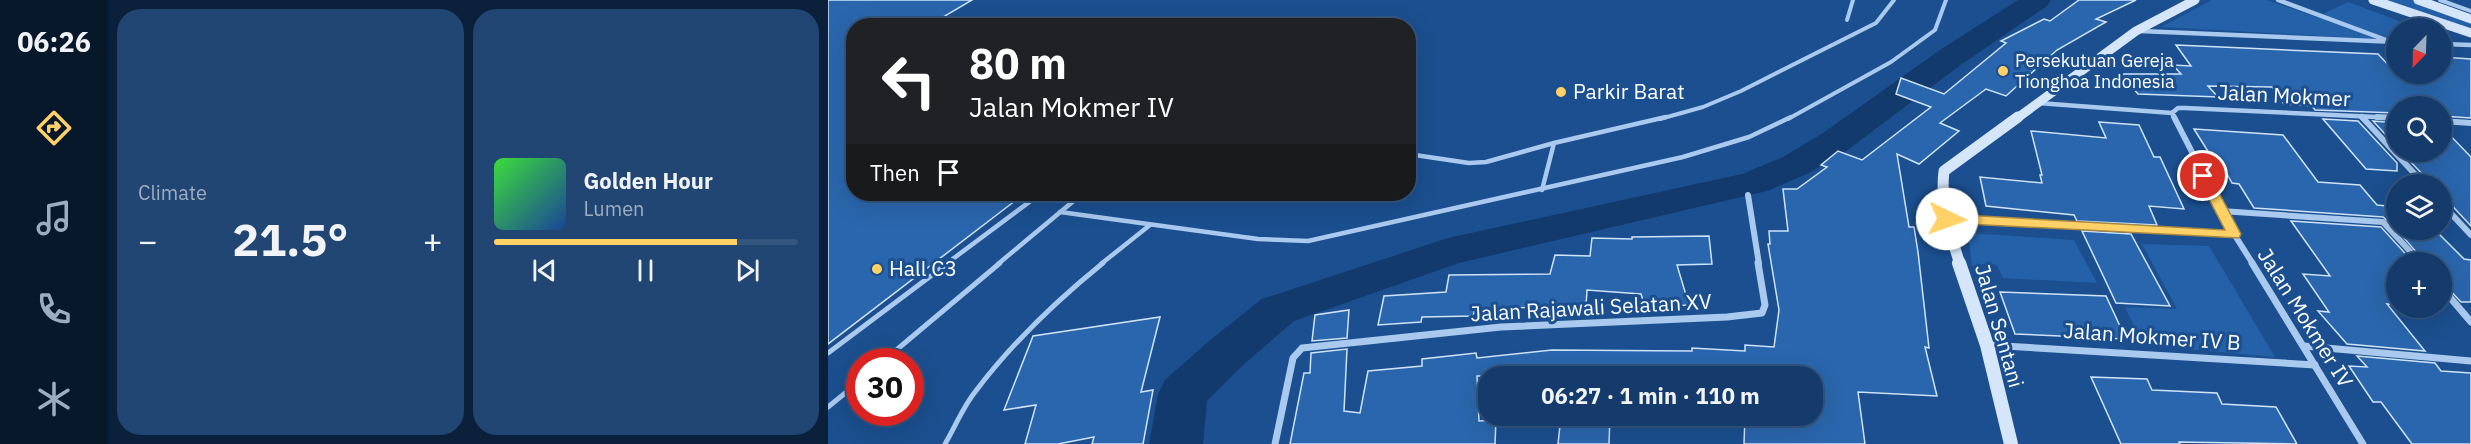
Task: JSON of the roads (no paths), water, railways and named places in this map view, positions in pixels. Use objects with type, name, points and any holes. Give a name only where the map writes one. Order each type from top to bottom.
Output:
[{"type":"street","name":"Jalan Sentani","points":[[2011,444],[1987,345],[1947,219],[1941,188],[1944,171],[2136,31],[2195,0]]},
{"type":"street","points":[[2278,0],[2386,39]]},
{"type":"street","points":[[2373,0],[2471,33]]},
{"type":"street","points":[[2418,0],[2471,19]]},
{"type":"street","points":[[2136,31],[2386,42]]},
{"type":"street","points":[[2452,44],[2471,45]]},
{"type":"street","name":"Jalan Mokmer","points":[[2037,103],[2172,113],[2174,110],[2185,108],[2386,117]]},
{"type":"street","name":"Jalan Mokmer IV","points":[[2172,113],[2234,234],[2362,444]]},
{"type":"street","points":[[2360,116],[2415,174]]},
{"type":"street","points":[[2452,122],[2471,123]]},
{"type":"street","name":"Jalan Rajawali Selatan XV","points":[[1275,444],[1293,358],[1302,348],[1501,327],[1727,317],[1762,313],[1765,305],[1748,195]]},
{"type":"street","points":[[2222,211],[2377,220],[2383,222],[2411,252]]},
{"type":"street","points":[[2452,214],[2471,235]]},
{"type":"street","points":[[1947,219],[2234,234]]},
{"type":"street","points":[[2452,300],[2471,322]]},
{"type":"street","name":"Jalan Mokmer IV B","points":[[1987,345],[2315,364]]},
{"type":"street","points":[[2304,346],[2471,361]]},
{"type":"lane","points":[[1847,20],[1852,0]]},
{"type":"lane","points":[[1416,155],[1469,163],[1486,162],[1703,107],[1741,91],[1876,23],[1894,0]]},
{"type":"lane","points":[[1060,212],[1268,240],[1308,241],[1683,157],[1749,137],[1812,107],[1892,62],[1935,30],[1946,0]]},
{"type":"lane","points":[[2440,0],[2471,11]]},
{"type":"lane","points":[[1542,190],[1554,143]]},
{"type":"lane","points":[[828,353],[1031,201]]},
{"type":"lane","points":[[899,348],[1073,201]]},
{"type":"lane","points":[[945,444],[974,393],[1015,344],[1064,294],[1150,225]]},
{"type":"lane","points":[[828,407],[846,392]]},
{"type":"waterway","points":[[1176,444],[1183,394],[1226,353],[1278,310],[1448,252],[1753,183],[1796,165],[1836,141],[1951,57],[2037,0]]},
{"type":"place","name":"Persekutuan Gereja Tionghoa Indonesia","points":[[2003,71]]},
{"type":"place","name":"Parkir Barat","points":[[1561,92]]},
{"type":"place","name":"Hall C3","points":[[877,269]]}]
